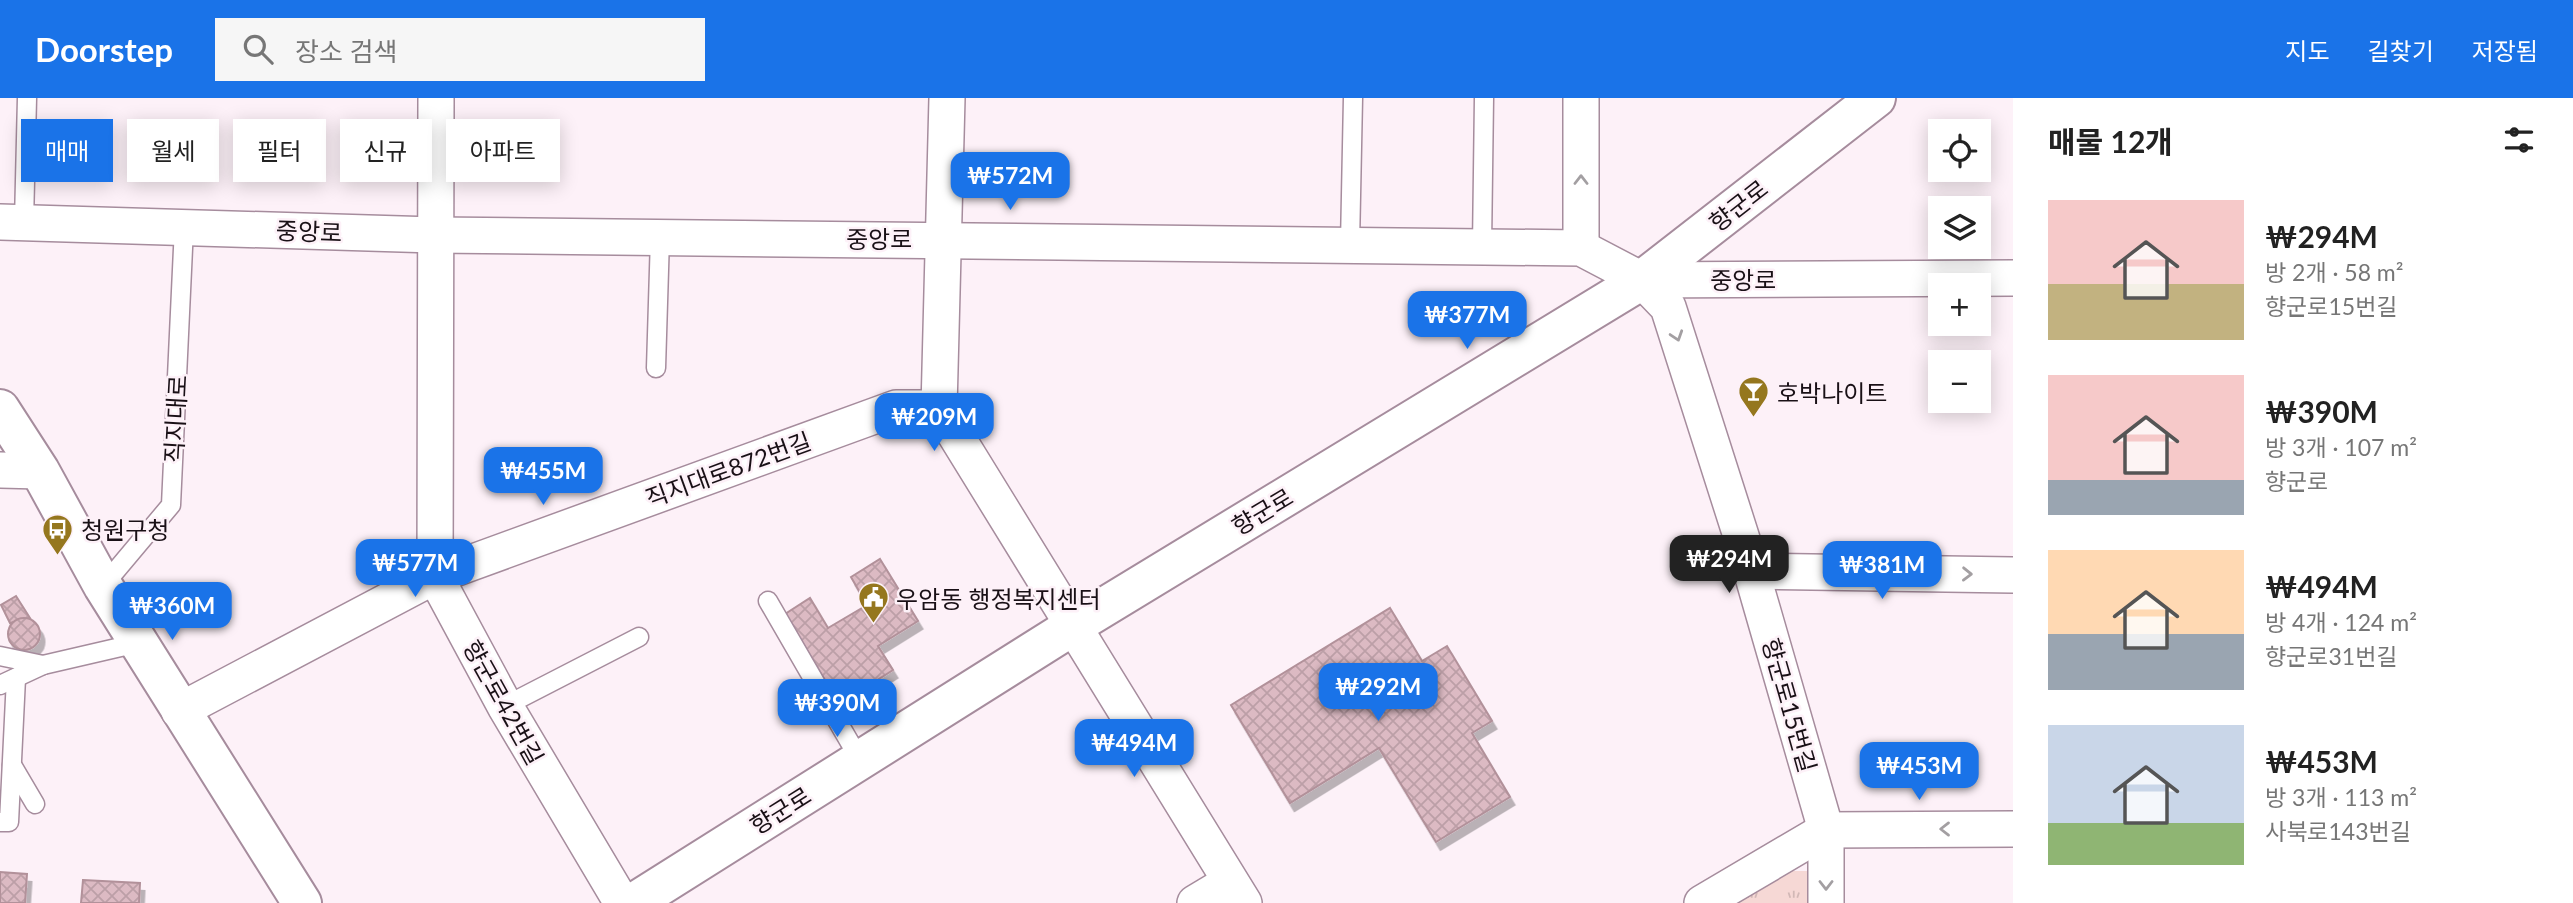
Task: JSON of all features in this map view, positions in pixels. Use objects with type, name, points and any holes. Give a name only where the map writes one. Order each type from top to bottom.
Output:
[{"type":"street","name":"향군로42번길","points":[[436,98],[435,576],[505,706],[622,903]]},
{"type":"street","points":[[947,98],[939,408],[1237,892],[1195,903]]},
{"type":"street","points":[[1581,98],[1581,248]]},
{"type":"street","name":"향군로","points":[[633,903],[1073,626],[1642,280],[1876,98]]},
{"type":"street","name":"중앙로","points":[[12,222],[434,235],[1581,248],[1642,280],[2013,278]]},
{"type":"street","name":"향군로15번길","points":[[1642,280],[1668,307],[1752,572],[1826,830],[1826,903]]},
{"type":"street","name":"직지대로872번길","points":[[179,711],[435,576],[896,408],[939,408]]},
{"type":"street","points":[[0,409],[40,471],[103,586],[179,711],[302,903]]},
{"type":"street","points":[[0,470],[40,471]]},
{"type":"street","points":[[1752,572],[2013,575]]},
{"type":"street","points":[[1702,903],[1826,830],[2013,829]]},
{"type":"lane","points":[[12,222],[27,98]]},
{"type":"lane","points":[[1350,244],[1353,98]]},
{"type":"lane","points":[[1482,246],[1484,98]]},
{"type":"lane","name":"직지대로","points":[[103,586],[171,505],[184,227]]},
{"type":"lane","points":[[656,368],[660,237]]},
{"type":"lane","points":[[768,601],[860,760]]},
{"type":"lane","points":[[505,706],[639,637]]},
{"type":"lane","points":[[0,822],[9,822],[11,764],[8,682],[43,665],[138,643]]},
{"type":"lane","points":[[0,656],[43,665]]},
{"type":"lane","points":[[11,764],[35,804]]},
{"type":"green space","points":[[1775,871],[1812,871],[1811,903],[1723,903]]},
{"type":"building","name":"우암동 행정복지센터","points":[[880,559],[918,621],[878,646],[893,670],[852,696],[847,688],[834,695],[785,614],[810,598],[828,628],[867,605],[851,577]]},
{"type":"building","points":[[16,596],[30,618],[10,623],[1,605]]},
{"type":"building","points":[[1390,608],[1422,661],[1447,646],[1492,721],[1472,733],[1510,797],[1436,842],[1379,748],[1290,803],[1231,705]]},
{"type":"building","points":[[24,618],[36,622],[40,634],[36,646],[24,650],[12,646],[8,634],[12,622]]},
{"type":"building","points":[[0,872],[27,874],[25,903],[0,903]]},
{"type":"building","points":[[83,880],[140,883],[139,903],[81,903]]},
{"type":"place","name":"호박나이트","points":[[1754,419]]},
{"type":"place","name":"청원구청","points":[[58,556]]},
{"type":"place","name":"우암동 행정복지센터","points":[[873,625]]}]
